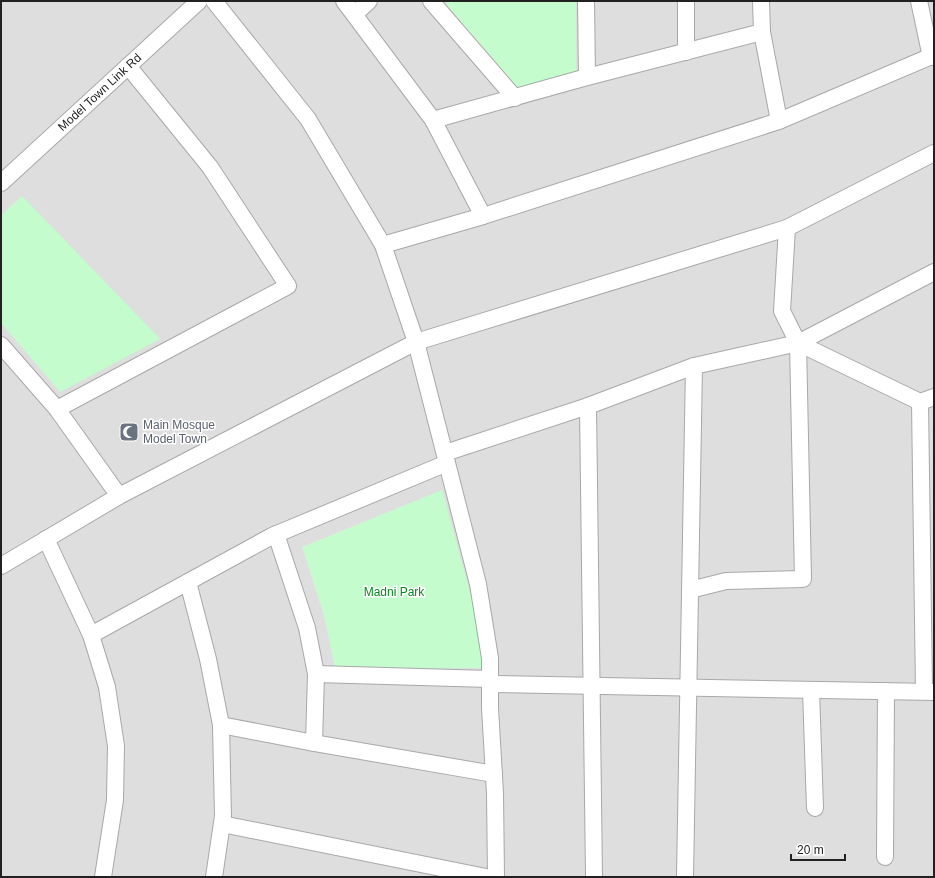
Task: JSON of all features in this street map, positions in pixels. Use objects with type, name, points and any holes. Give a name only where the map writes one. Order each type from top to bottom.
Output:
[{"type":"street","name":"Model Town Link Rd","points":[[1,183],[199,1]]},
{"type":"street","points":[[214,1],[308,119],[383,245],[416,342],[478,584],[490,658],[496,877]]},
{"type":"street","points":[[344,1],[433,120],[483,216]]},
{"type":"street","points":[[355,14],[369,1]]},
{"type":"street","points":[[431,1],[515,98]]},
{"type":"street","points":[[586,1],[587,77]]},
{"type":"street","points":[[686,1],[686,52]]},
{"type":"street","points":[[761,1],[762,32],[779,122]]},
{"type":"street","points":[[383,245],[483,216],[779,122],[933,56],[919,1]]},
{"type":"street","points":[[433,120],[587,77],[762,32]]},
{"type":"street","points":[[57,409],[288,286],[210,167],[128,66]]},
{"type":"street","points":[[1,566],[119,496],[416,342],[787,228],[934,153]]},
{"type":"street","points":[[690,590],[726,580],[803,579],[798,343],[782,311],[787,228]]},
{"type":"street","points":[[91,635],[276,534],[446,458],[694,366],[798,343],[934,272]]},
{"type":"street","points":[[316,674],[591,686],[929,692],[927,400],[798,343]]},
{"type":"street","points":[[1,345],[57,409],[119,496]]},
{"type":"street","points":[[685,877],[694,366]]},
{"type":"street","points":[[588,406],[594,877]]},
{"type":"street","points":[[276,534],[307,628],[316,674],[314,743]]},
{"type":"street","points":[[46,539],[91,635],[107,687],[116,746],[115,800],[103,877]]},
{"type":"street","points":[[188,582],[208,658],[221,725],[223,816],[214,877]]},
{"type":"street","points":[[812,690],[815,808]]},
{"type":"street","points":[[885,857],[886,691]]},
{"type":"street","points":[[221,725],[314,743],[494,774]]},
{"type":"street","points":[[222,824],[486,877]]},
{"type":"shaded area","points":[[1,1],[934,1],[934,877],[1,877]]},
{"type":"green space","points":[[444,1],[576,1],[576,71],[518,93]]},
{"type":"green space","points":[[22,196],[160,339],[60,392],[1,323],[1,215]]},
{"type":"green space","name":"Madni Park","points":[[442,490],[480,630],[484,668],[335,669],[324,616],[302,547]]},
{"type":"place","name":"Main Mosque Model Town","points":[[129,432]]}]
